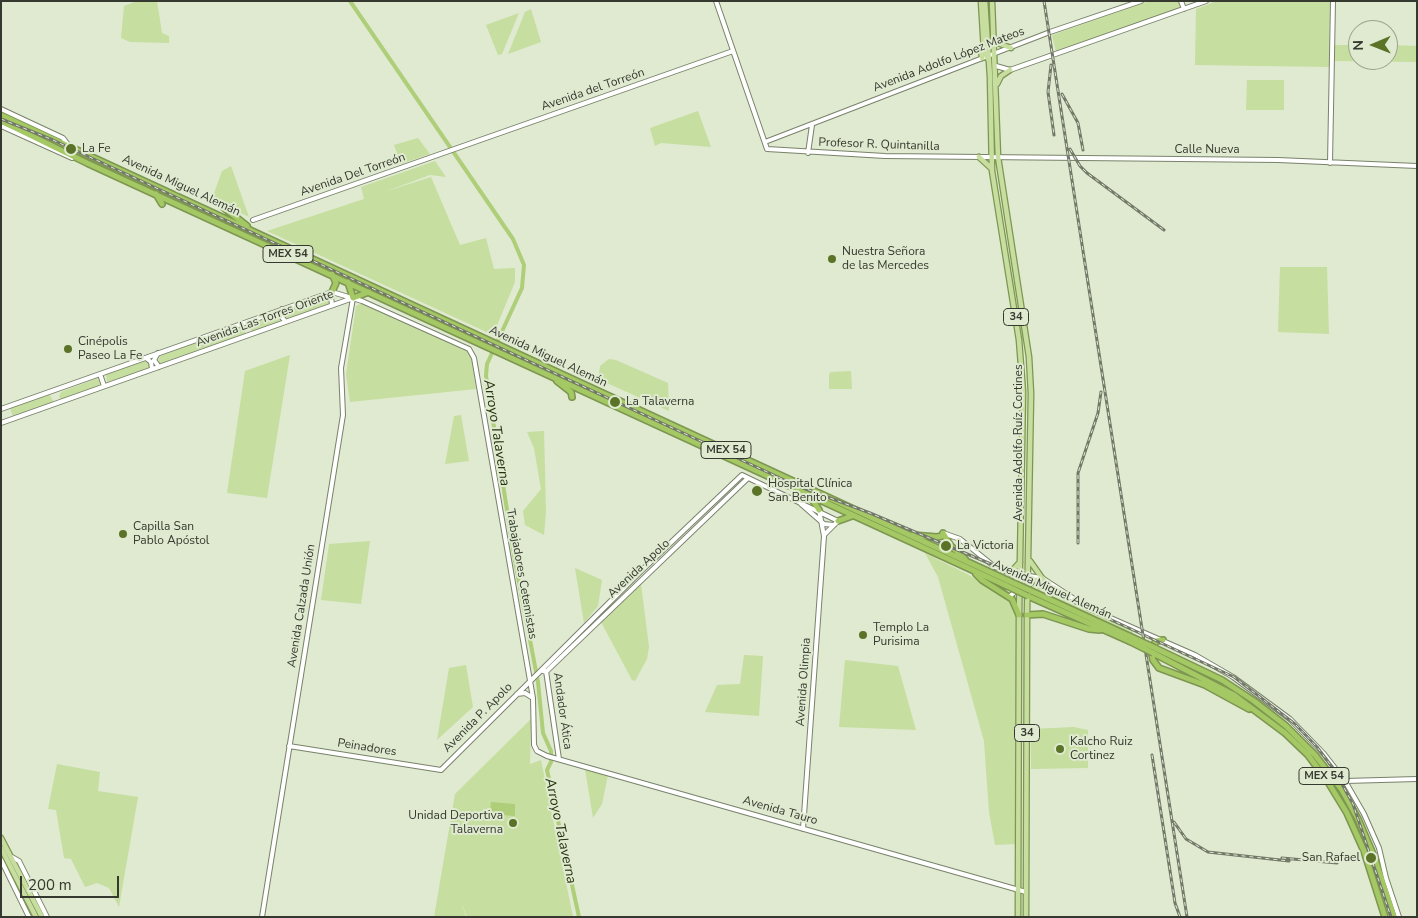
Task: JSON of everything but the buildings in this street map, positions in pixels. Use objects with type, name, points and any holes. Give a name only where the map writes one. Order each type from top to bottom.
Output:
[{"type":"highway","name":"Avenida Miguel Alemán","points":[[1,115],[253,231],[489,344]]},
{"type":"highway","name":"Avenida Miguel Alemán","points":[[1,121],[369,292],[509,353],[904,533],[971,564],[1008,584]]},
{"type":"highway","points":[[156,193],[162,204]]},
{"type":"highway","points":[[223,207],[253,231]]},
{"type":"highway","points":[[331,274],[336,283],[332,292]]},
{"type":"highway","points":[[348,282],[353,298],[369,292]]},
{"type":"highway","name":"Avenida Miguel Alemán","points":[[509,353],[553,377],[852,516],[975,572],[1028,591],[1231,685],[1272,713],[1302,741],[1331,775],[1352,806],[1376,859],[1394,917]]},
{"type":"highway","points":[[553,377],[571,392],[572,397]]},
{"type":"highway","points":[[809,495],[819,510]]},
{"type":"highway","points":[[836,523],[852,516]]},
{"type":"highway","points":[[904,533],[938,537],[942,536],[943,533],[951,546],[971,564]]},
{"type":"highway","points":[[975,572],[982,580],[1009,597],[1016,604],[1019,615]]},
{"type":"highway","name":"Avenida Miguel Alemán","points":[[1028,591],[1103,630],[1129,639]]},
{"type":"highway","points":[[1026,615],[1043,614],[1089,629],[1103,630]]},
{"type":"highway","points":[[1163,640],[1154,643],[1151,650],[1153,660],[1159,668],[1204,685],[1265,717]]},
{"type":"highway","name":"Avenida Miguel Alemán","points":[[1154,650],[1219,686],[1265,717],[1297,744],[1328,782],[1356,834],[1386,917]]},
{"type":"highway","points":[[1376,859],[1386,878]]},
{"type":"main road","name":"Avenida Adolfo Ruíz Cortines","points":[[981,1],[986,58]]},
{"type":"main road","name":"Avenida Adolfo Ruíz Cortines","points":[[985,1],[992,171],[1022,358],[1018,917]]},
{"type":"main road","name":"Avenida Adolfo Ruíz Cortines","points":[[992,1],[998,157],[1029,357],[1031,404],[1026,615],[1026,917]]},
{"type":"main road","points":[[995,42],[1011,48]]},
{"type":"main road","points":[[986,58],[996,66]]},
{"type":"main road","points":[[996,85],[1001,76],[1010,70]]},
{"type":"main road","points":[[980,157],[992,171]]},
{"type":"main road","points":[[1028,558],[1032,568],[1043,579]]},
{"type":"main road","points":[[1010,573],[1020,561]]},
{"type":"main road","points":[[1028,591],[1034,580],[1043,579]]},
{"type":"main road","points":[[1,838],[42,917]]},
{"type":"main road","points":[[1,848],[36,917]]},
{"type":"street","points":[[716,1],[765,142]]},
{"type":"street","name":"Avenida Adolfo López Mateos","points":[[765,142],[1050,32],[1141,1]]},
{"type":"street","points":[[1181,1],[1184,9]]},
{"type":"street","points":[[1010,70],[1206,1]]},
{"type":"street","points":[[1330,163],[1333,1]]},
{"type":"street","name":"Avenida del Torreón","points":[[460,148],[733,51]]},
{"type":"street","name":"Avenida Adolfo López Mateos","points":[[996,66],[1010,70]]},
{"type":"street","points":[[1,109],[63,138],[69,146]]},
{"type":"street","points":[[808,152],[812,124]]},
{"type":"street","points":[[1,126],[66,156],[81,159]]},
{"type":"street","name":"Profesor R. Quintanilla","points":[[765,142],[767,149],[808,152],[991,157]]},
{"type":"street","name":"Avenida Del Torreón","points":[[253,220],[460,148]]},
{"type":"street","name":"Calle Nueva","points":[[991,157],[1417,166]]},
{"type":"street","name":"Avenida Las Torres Oriente","points":[[1,409],[325,294],[332,292],[353,298]]},
{"type":"street","points":[[325,294],[330,297],[332,305]]},
{"type":"street","name":"Avenida Las Torres Oriente","points":[[1,423],[353,298]]},
{"type":"street","name":"Trabajadores Cetemistas","points":[[353,298],[472,353],[531,679],[534,745],[537,750]]},
{"type":"street","name":"Avenida Calzada Unión","points":[[262,917],[343,415],[341,368],[353,298]]},
{"type":"street","points":[[282,309],[280,318],[286,322]]},
{"type":"street","points":[[158,353],[154,360],[159,367]]},
{"type":"street","points":[[146,358],[151,362],[152,369]]},
{"type":"street","points":[[100,374],[104,386]]},
{"type":"street","name":"Avenida Apolo","points":[[531,679],[544,670],[748,478],[742,475],[641,571],[544,670]]},
{"type":"street","points":[[748,478],[819,510],[836,523]]},
{"type":"street","points":[[800,503],[822,522],[836,523]]},
{"type":"street","name":"Avenida Olimpia","points":[[803,829],[824,535],[819,510]]},
{"type":"street","points":[[824,535],[836,523]]},
{"type":"street","points":[[943,533],[960,538],[989,563],[1017,578],[1016,593],[1009,597]]},
{"type":"street","points":[[1010,573],[1043,579],[1088,608],[1195,654],[1274,706],[1321,750],[1345,782],[1377,842],[1399,917]]},
{"type":"street","name":"Andador Ática","points":[[544,670],[557,756]]},
{"type":"street","name":"Avenida P. Apolo","points":[[441,770],[531,679]]},
{"type":"street","points":[[517,694],[525,693],[533,698]]},
{"type":"street","name":"Peinadores","points":[[289,746],[441,770]]},
{"type":"street","name":"Avenida Tauro","points":[[537,750],[545,756],[557,756],[803,829],[1026,892]]},
{"type":"street","points":[[1345,782],[1417,779]]},
{"type":"street","points":[[12,857],[19,861],[47,917]]},
{"type":"street","points":[[1,860],[29,917]]},
{"type":"shaded area","points":[[137,1],[157,1],[162,33],[169,36],[169,43],[130,42],[121,38],[124,6]]},
{"type":"shaded area","points":[[1149,1],[1179,1],[1181,8],[1056,52],[1052,35]]},
{"type":"shaded area","points":[[1217,1],[1330,1],[1329,67],[1195,65],[1196,9]]},
{"type":"shaded area","points":[[531,9],[541,42],[508,54],[525,12]]},
{"type":"shaded area","points":[[519,13],[502,54],[498,55],[486,25]]},
{"type":"shaded area","points":[[1334,45],[1348,45],[1348,61],[1334,61]]},
{"type":"shaded area","points":[[1398,45],[1417,46],[1417,62],[1398,62]]},
{"type":"shaded area","points":[[1247,80],[1284,80],[1284,110],[1246,110]]},
{"type":"shaded area","points":[[698,111],[711,147],[661,143],[655,146],[650,128]]},
{"type":"shaded area","points":[[418,138],[430,154],[401,164],[394,145]]},
{"type":"shaded area","points":[[435,161],[446,177],[430,175],[384,192],[431,177],[460,245],[486,238],[494,269],[515,268],[515,282],[493,335],[267,231],[364,199],[361,187]]},
{"type":"shaded area","points":[[231,166],[249,217],[212,199],[222,171]]},
{"type":"shaded area","points":[[1280,267],[1327,267],[1329,334],[1278,332]]},
{"type":"shaded area","points":[[326,295],[330,298],[330,304],[286,320],[283,319],[283,311]]},
{"type":"shaded area","points":[[362,303],[471,353],[476,389],[350,402],[346,374],[356,306]]},
{"type":"shaded area","points":[[277,313],[280,322],[251,332],[251,322]]},
{"type":"shaded area","points":[[248,323],[245,334],[161,364],[158,363],[160,356]]},
{"type":"shaded area","points":[[290,355],[267,498],[227,493],[245,371]]},
{"type":"shaded area","points":[[609,359],[616,360],[668,383],[669,411],[598,379],[600,366]]},
{"type":"shaded area","points":[[148,360],[151,367],[149,369],[107,382],[106,374]]},
{"type":"shaded area","points":[[851,371],[852,389],[829,389],[829,374],[831,372]]},
{"type":"shaded area","points":[[98,378],[100,384],[97,387],[62,400],[59,397],[61,392]]},
{"type":"shaded area","points":[[49,394],[54,402],[13,417],[10,408]]},
{"type":"shaded area","points":[[461,415],[469,461],[445,464],[454,416]]},
{"type":"shaded area","points":[[544,431],[546,512],[544,535],[525,525],[523,511],[541,489],[534,448],[527,432]]},
{"type":"shaded area","points":[[370,541],[361,604],[321,600],[329,544]]},
{"type":"shaded area","points":[[925,553],[969,575],[1002,596],[1016,610],[1016,844],[995,845],[989,812],[984,741],[938,577]]},
{"type":"shaded area","points":[[575,568],[602,580],[598,606],[584,623]]},
{"type":"shaded area","points":[[1037,582],[1044,584],[1074,605],[1134,631],[1132,634],[1029,587]]},
{"type":"shaded area","points":[[641,584],[649,647],[647,659],[635,681],[632,680],[601,622]]},
{"type":"shaded area","points":[[744,655],[763,656],[759,716],[705,712],[717,685],[740,684]]},
{"type":"shaded area","points":[[845,660],[898,666],[916,730],[839,727]]},
{"type":"shaded area","points":[[466,665],[473,707],[437,740],[449,668]]},
{"type":"shaded area","name":"Unidad Deportiva Talaverna","points":[[531,719],[530,764],[541,760],[573,917],[467,917],[461,902],[466,917],[434,917],[455,794]]},
{"type":"shaded area","name":"Kalcho Ruiz Cortinez","points":[[1074,727],[1088,730],[1088,768],[1031,769],[1031,729]]},
{"type":"shaded area","points":[[57,764],[100,772],[98,791],[138,797],[119,907],[109,888],[97,883],[85,887],[71,859],[64,858],[56,810],[48,809]]},
{"type":"shaded area","points":[[585,769],[608,775],[602,804],[593,818]]},
{"type":"shaded area","points":[[491,802],[515,804],[515,816],[490,814]]},
{"type":"waterway","name":"Arroyo Talaverna","points":[[350,1],[513,239],[524,265],[522,288],[487,364],[486,376],[515,561],[538,682],[543,733],[551,751],[551,762],[547,770],[579,917]]},
{"type":"railway","points":[[1044,1],[1187,917]]},
{"type":"railway","points":[[1051,65],[1048,92],[1054,135]]},
{"type":"railway","points":[[1062,94],[1078,123],[1083,150]]},
{"type":"railway","points":[[1,119],[53,140],[793,484],[870,513],[998,567],[1234,677],[1295,724],[1317,747],[1333,768],[1353,804],[1391,917]]},
{"type":"railway","points":[[1070,149],[1080,166],[1087,173],[1164,230]]},
{"type":"railway","points":[[1078,543],[1078,473],[1098,413],[1101,392]]},
{"type":"railway","points":[[1152,755],[1175,903],[1180,917]]},
{"type":"railway","points":[[1174,822],[1186,839],[1208,852],[1289,861]]},
{"type":"railway","points":[[1282,858],[1337,863]]},
{"type":"place","name":"La Fe","points":[[71,149]]},
{"type":"place","name":"Nuestra Señora de las Mercedes","points":[[832,259]]},
{"type":"place","name":"Cinépolis Paseo La Fe","points":[[68,349]]},
{"type":"place","name":"La Talaverna","points":[[615,402]]},
{"type":"place","name":"Hospital Clínica San Benito","points":[[757,491]]},
{"type":"place","name":"Capilla San Pablo Apóstol","points":[[123,534]]},
{"type":"place","name":"La Victoria","points":[[946,546]]},
{"type":"place","name":"Templo La Purisima","points":[[863,635]]},
{"type":"place","name":"Kalcho Ruiz Cortinez","points":[[1060,749]]},
{"type":"place","name":"Unidad Deportiva Talaverna","points":[[513,823]]},
{"type":"place","name":"San Rafael","points":[[1371,858]]}]
